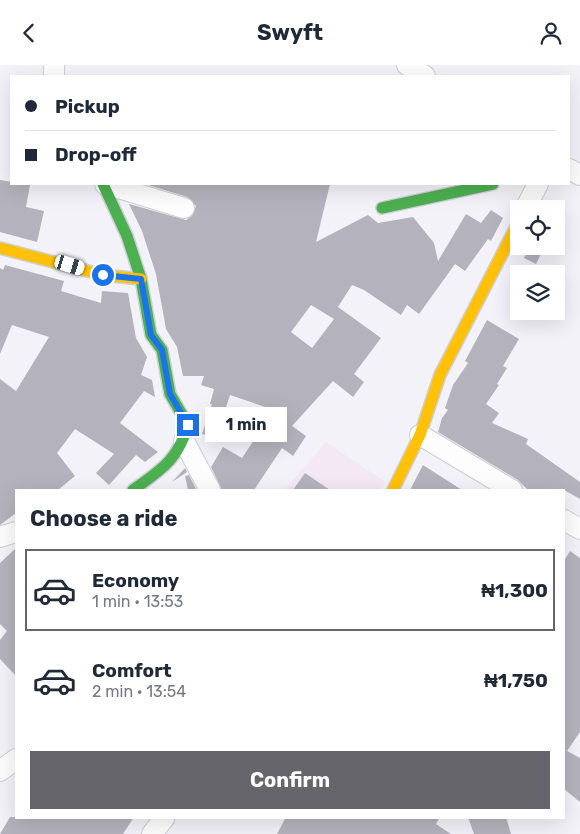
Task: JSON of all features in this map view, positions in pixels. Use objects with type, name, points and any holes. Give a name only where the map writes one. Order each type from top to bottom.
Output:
[{"type":"street","points":[[407,65],[423,75]]},
{"type":"street","points":[[104,185],[127,236],[141,279],[151,335],[162,350],[170,394],[188,425],[184,441],[176,458],[134,489]]},
{"type":"street","points":[[107,185],[184,208]]},
{"type":"street","points":[[382,208],[488,185]]},
{"type":"street","points":[[530,200],[537,185]]},
{"type":"street","points":[[393,489],[420,435],[440,375],[510,239]]},
{"type":"street","points":[[0,248],[103,275],[141,279]]},
{"type":"street","points":[[420,435],[510,489]]},
{"type":"street","points":[[184,441],[209,489]]},
{"type":"street","points":[[565,521],[580,529]]},
{"type":"street","points":[[0,537],[15,532]]},
{"type":"street","points":[[0,771],[15,760]]},
{"type":"street","points":[[152,834],[163,819]]},
{"type":"shaded area","points":[[326,442],[385,482],[379,489],[286,489]]},
{"type":"building","points":[[0,180],[10,182],[10,185],[30,185],[26,207],[44,211],[37,242],[0,232]]},
{"type":"building","points":[[148,185],[330,185],[316,242],[368,215],[378,223],[413,217],[434,243],[438,261],[466,214],[481,223],[491,210],[503,218],[491,241],[488,239],[465,271],[455,264],[419,314],[407,305],[401,315],[364,290],[352,285],[338,307],[381,338],[354,374],[364,382],[353,397],[333,381],[292,426],[306,436],[293,456],[282,448],[255,489],[222,489],[211,467],[223,447],[242,458],[274,410],[230,395],[216,438],[202,434],[212,404],[210,404],[214,389],[201,385],[204,376],[183,376],[177,347],[166,329],[156,274],[142,231],[129,204],[186,220],[192,216],[196,206],[187,197]],"holes":[[[311,305],[334,319],[312,348],[291,332]]]},
{"type":"building","points":[[526,255],[540,255],[536,264],[524,258]]},
{"type":"building","points":[[5,265],[64,281],[61,291],[101,303],[102,291],[128,293],[136,338],[147,357],[141,375],[152,380],[155,397],[144,391],[120,423],[158,452],[145,462],[136,455],[109,485],[96,473],[114,454],[75,429],[57,453],[75,476],[59,489],[15,489],[15,514],[0,525],[0,379],[16,391],[49,337],[12,325],[0,354],[0,268],[3,270]]},
{"type":"building","points":[[487,320],[519,339],[503,366],[507,368],[497,384],[499,385],[486,404],[499,413],[492,423],[528,439],[526,444],[580,482],[580,499],[565,489],[527,489],[518,480],[438,432],[442,418],[448,410],[445,408],[453,385],[468,363],[465,361]]},
{"type":"building","points":[[423,465],[460,489],[411,489]]},
{"type":"building","points":[[185,468],[187,472],[172,482]]},
{"type":"building","points":[[305,473],[329,489],[294,489]]},
{"type":"building","points":[[189,475],[196,489],[188,489],[185,476]]},
{"type":"building","points":[[15,549],[15,675],[0,659],[0,640],[7,631],[0,624],[0,563]]},
{"type":"building","points":[[570,551],[580,558],[580,732],[567,751],[580,758],[580,802],[565,790],[565,559]]},
{"type":"building","points":[[10,817],[15,817],[15,819],[133,819],[123,834],[0,834]]},
{"type":"building","points":[[285,819],[439,819],[436,824],[451,834],[277,834]]},
{"type":"building","points":[[469,819],[507,819],[511,834],[474,834]]},
{"type":"traffic: fast","points":[[103,185],[127,236],[141,279],[151,335],[162,350],[170,394],[188,425],[174,456],[160,470],[134,489]]},
{"type":"traffic: fast","points":[[382,208],[488,185]]},
{"type":"traffic: slow","points":[[393,489],[420,435],[440,375],[510,239]]},
{"type":"traffic: slow","points":[[0,248],[103,275],[141,279]]},
{"type":"route","points":[[103,275],[141,279],[151,335],[162,350],[163,364],[170,394],[188,425]]}]
